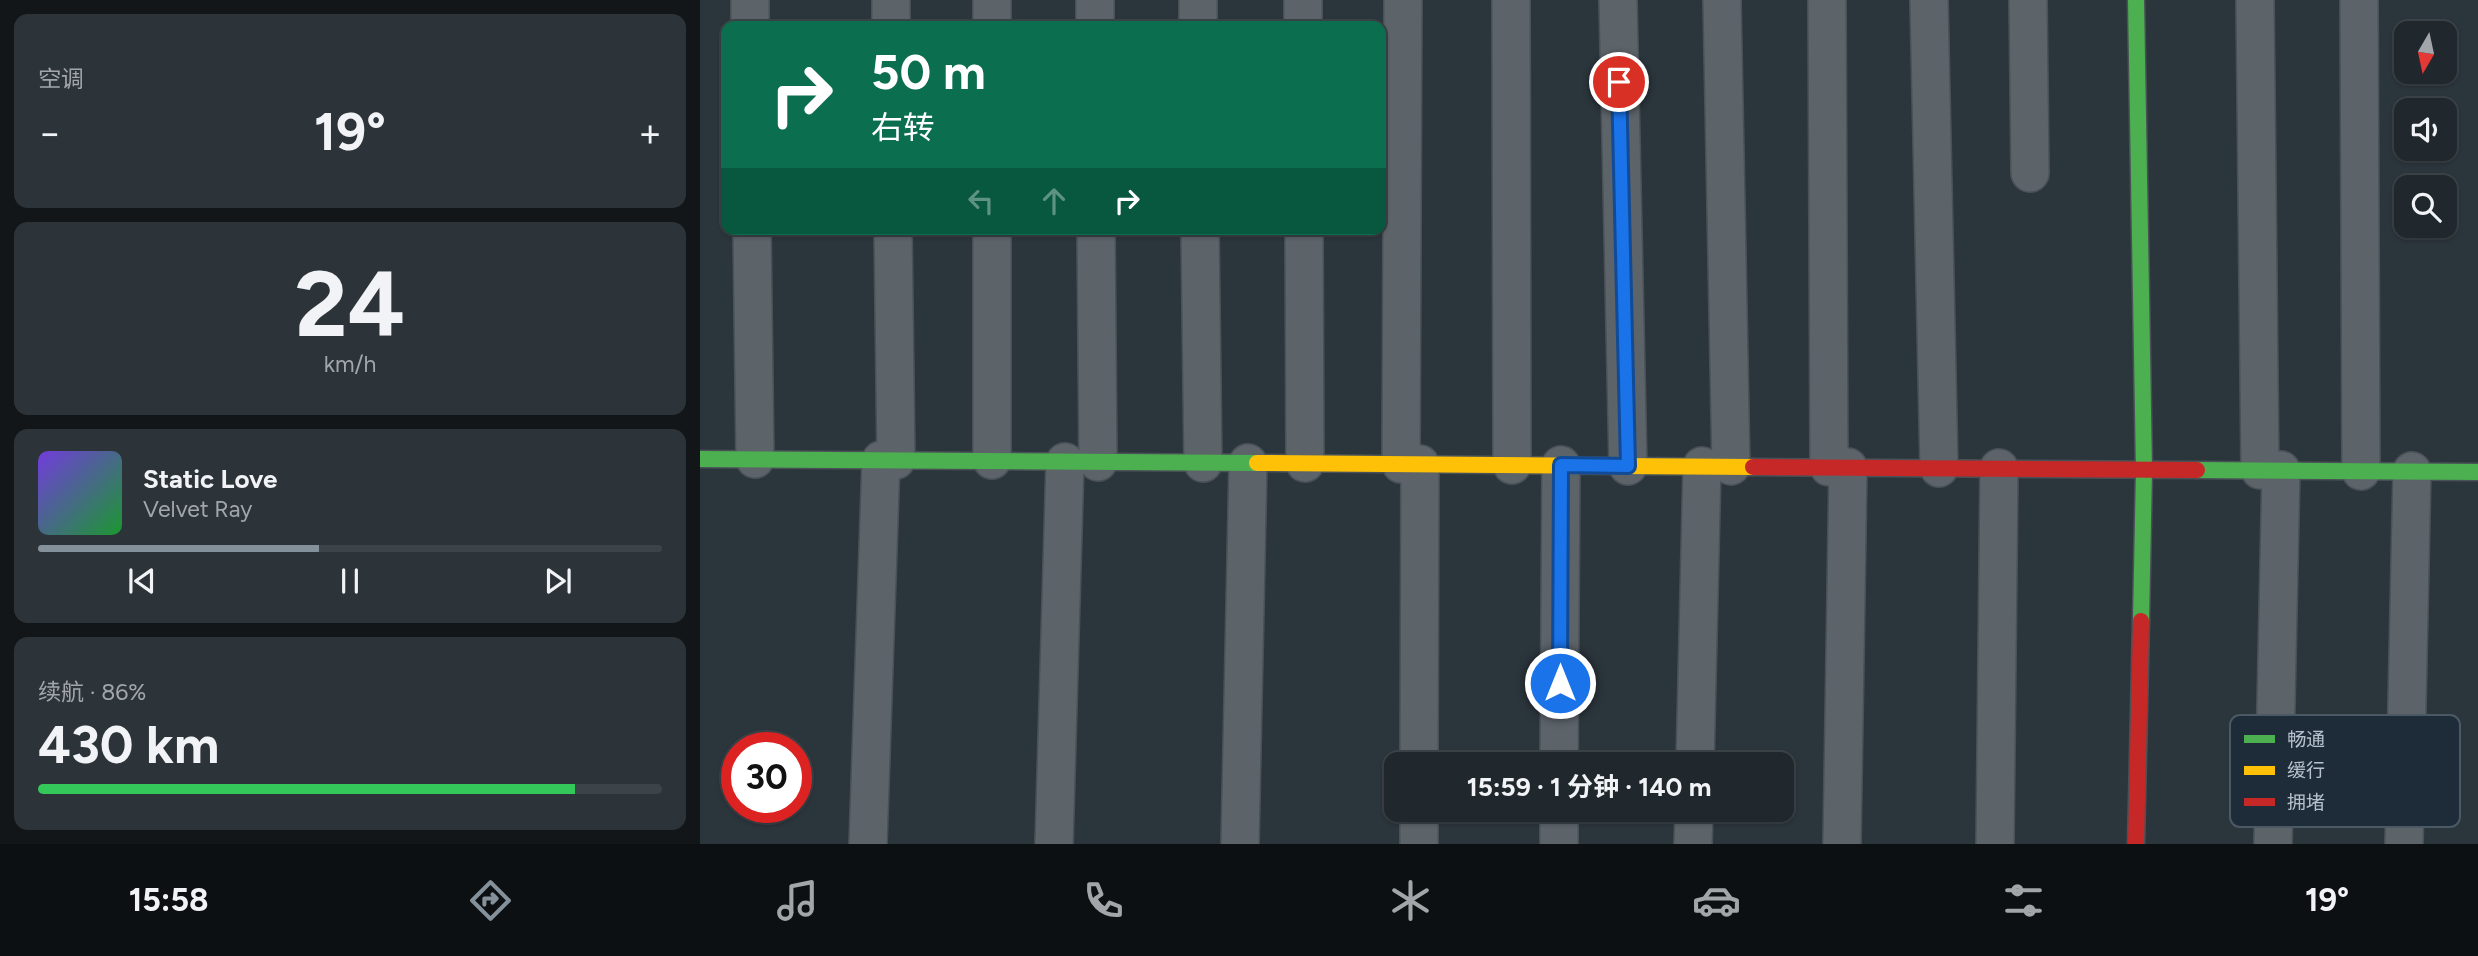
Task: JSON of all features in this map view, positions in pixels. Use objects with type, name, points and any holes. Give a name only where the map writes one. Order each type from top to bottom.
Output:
[{"type":"street","points":[[750,0],[750,21]]},
{"type":"street","points":[[891,0],[891,21]]},
{"type":"street","points":[[992,0],[992,21]]},
{"type":"street","points":[[1095,0],[1095,21]]},
{"type":"street","points":[[1198,0],[1198,21]]},
{"type":"street","points":[[1303,0],[1303,21]]},
{"type":"street","points":[[1403,0],[1419,752]]},
{"type":"street","points":[[1511,0],[1512,464]]},
{"type":"street","points":[[1618,0],[1628,466]]},
{"type":"street","points":[[1696,752],[1716,466],[1722,0]]},
{"type":"street","points":[[1827,0],[1838,467],[1842,844]]},
{"type":"street","points":[[1929,0],[1939,468]]},
{"type":"street","points":[[2028,0],[2029,173]]},
{"type":"street","points":[[2136,0],[2144,470],[2136,844]]},
{"type":"street","points":[[2255,0],[2271,470],[2272,715]]},
{"type":"street","points":[[2359,0],[2361,471]]},
{"type":"street","points":[[752,235],[755,459]]},
{"type":"street","points":[[869,844],[888,460],[893,235]]},
{"type":"street","points":[[992,235],[992,460]]},
{"type":"street","points":[[1054,844],[1096,235]]},
{"type":"street","points":[[1200,235],[1203,463]]},
{"type":"street","points":[[1304,235],[1305,463]]},
{"type":"street","points":[[700,458],[2478,472]]},
{"type":"street","points":[[1240,844],[1248,463]]},
{"type":"street","points":[[1559,752],[1561,465]]},
{"type":"street","points":[[1995,844],[2000,468]]},
{"type":"street","points":[[2407,715],[2412,471]]},
{"type":"street","points":[[1419,822],[1419,844]]},
{"type":"street","points":[[1559,822],[1559,844]]},
{"type":"street","points":[[1693,844],[1694,822]]},
{"type":"traffic: fast","points":[[2136,0],[2144,470],[2141,621]]},
{"type":"traffic: fast","points":[[700,459],[1257,463]]},
{"type":"traffic: fast","points":[[2197,470],[2478,472]]},
{"type":"traffic: slow","points":[[1257,463],[1753,467]]},
{"type":"traffic: jam","points":[[1753,467],[2197,470]]},
{"type":"traffic: jam","points":[[2136,844],[2141,621]]},
{"type":"route","points":[[1560,683],[1561,465],[1628,466],[1619,82]]}]
